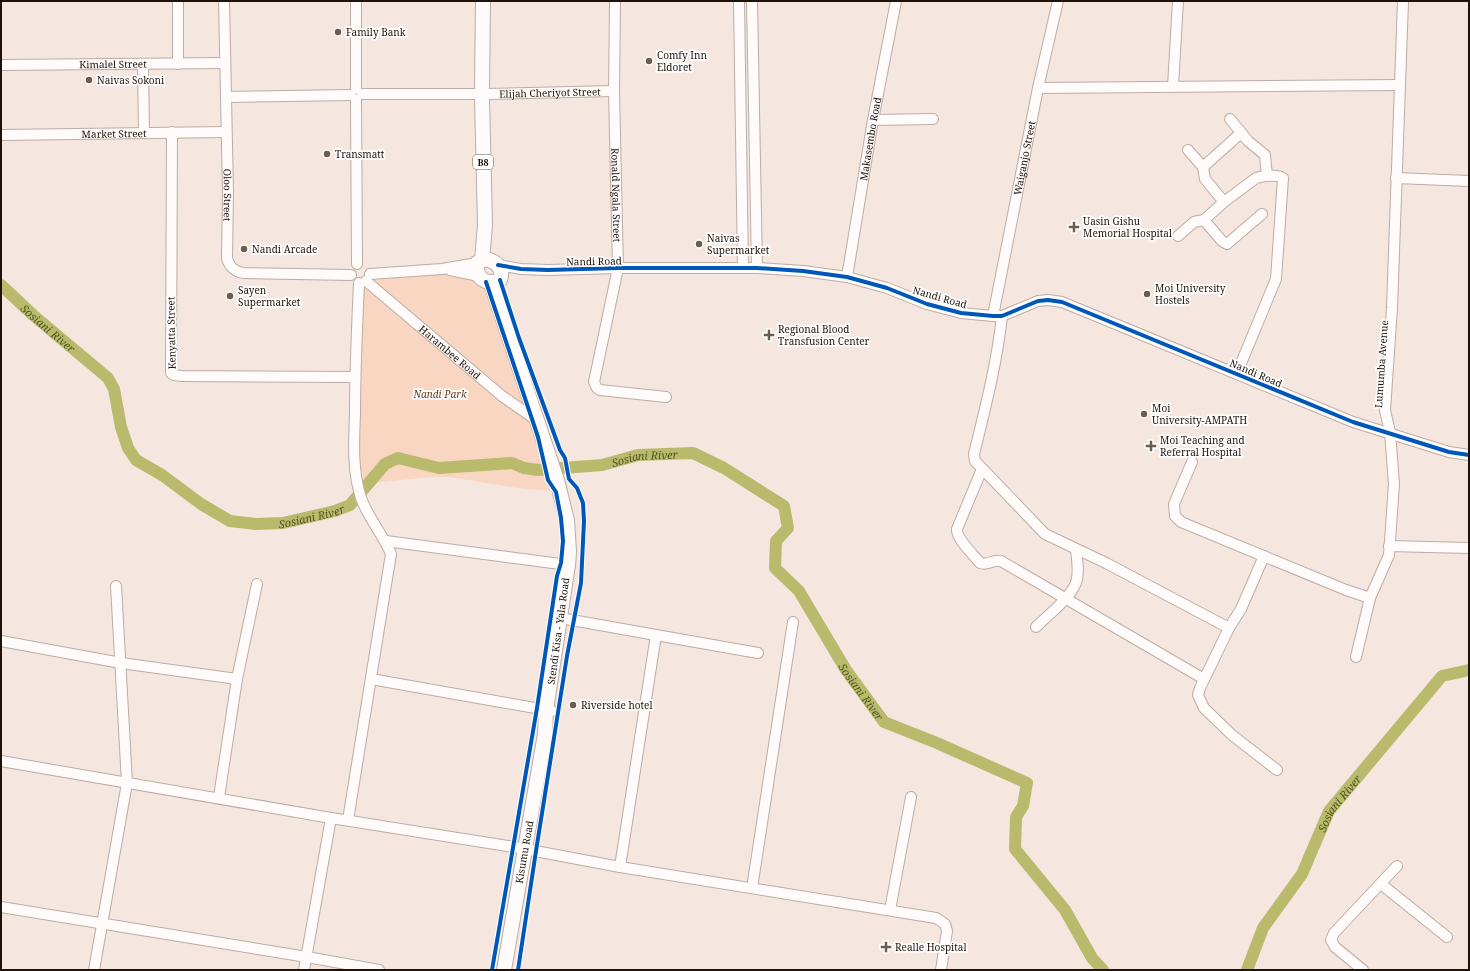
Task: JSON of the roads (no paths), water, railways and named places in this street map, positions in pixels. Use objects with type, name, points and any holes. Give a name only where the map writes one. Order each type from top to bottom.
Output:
[{"type":"highway","name":"Stendi Kisa - Yala Road","points":[[483,1],[482,94],[485,225],[490,270],[537,398],[560,479],[567,520],[569,552],[568,565],[545,734]]},
{"type":"highway","name":"B8","points":[[490,270],[536,417],[553,458]]},
{"type":"highway","name":"B8","points":[[549,710],[566,619],[572,556],[569,514],[560,479]]},
{"type":"highway","name":"Kisumu Road","points":[[504,970],[545,734]]},
{"type":"street","points":[[178,1],[178,64]]},
{"type":"street","name":"Oloo Street","points":[[224,1],[227,258],[232,268],[243,273],[350,275]]},
{"type":"street","points":[[356,1],[358,264]]},
{"type":"street","name":"Ronald Ngala Street","points":[[614,1],[614,91],[618,268],[595,379],[595,386],[600,390],[666,397]]},
{"type":"street","points":[[739,1],[743,268]]},
{"type":"street","points":[[752,1],[757,268]]},
{"type":"street","name":"Makasembo Road","points":[[847,277],[873,120],[896,1]]},
{"type":"street","name":"Waiganjo Street","points":[[982,469],[975,461],[974,454],[1000,339],[997,316],[1038,88],[1058,1]]},
{"type":"street","points":[[1173,86],[1178,1]]},
{"type":"street","name":"Lumumba Avenue","points":[[1356,657],[1370,598],[1387,561],[1394,484],[1390,432],[1385,410],[1392,308],[1403,1]]},
{"type":"street","points":[[143,64],[144,132]]},
{"type":"street","name":"Kimalel Street","points":[[1,65],[225,64]]},
{"type":"street","points":[[1038,88],[1400,85]]},
{"type":"street","name":"Elijah Cheriyot Street","points":[[226,97],[614,91]]},
{"type":"street","points":[[873,120],[933,119]]},
{"type":"street","points":[[1230,119],[1241,133],[1265,155],[1267,176]]},
{"type":"street","name":"Kenyatta Street","points":[[172,132],[171,373],[182,376],[355,378]]},
{"type":"street","name":"Market Street","points":[[1,135],[226,132]]},
{"type":"street","points":[[1203,167],[1241,133]]},
{"type":"street","points":[[1188,150],[1203,167],[1205,179],[1224,202]]},
{"type":"street","points":[[1178,236],[1194,222],[1204,220],[1224,202],[1256,178],[1279,176],[1283,178],[1276,279],[1237,373]]},
{"type":"street","points":[[1396,178],[1469,181]]},
{"type":"street","points":[[1204,220],[1222,241],[1227,244],[1262,214]]},
{"type":"street","points":[[348,820],[391,554],[386,541],[362,499],[356,478],[354,460],[355,378],[365,279],[370,271],[364,264],[358,264],[353,267],[350,275],[353,280],[365,279]]},
{"type":"street","name":"Nandi Road","points":[[365,279],[442,269],[548,270],[618,268],[757,268],[803,271],[847,277],[887,288],[927,304],[961,313],[997,316],[1038,301],[1048,300],[1062,302],[1353,422],[1390,432],[1449,452],[1469,455]]},
{"type":"street","name":"Harambee Road","points":[[365,279],[502,396],[532,417],[536,417]]},
{"type":"street","points":[[1192,462],[1174,504],[1175,516],[1181,522],[1346,590],[1370,598]]},
{"type":"street","points":[[1204,679],[1001,561],[996,560],[987,564],[980,563],[956,533],[982,469],[1042,531],[1076,550],[1106,563],[1229,628]]},
{"type":"street","points":[[386,541],[568,565]]},
{"type":"street","points":[[1389,546],[1469,548]]},
{"type":"street","points":[[1036,627],[1065,598],[1075,584],[1077,573],[1076,550]]},
{"type":"street","points":[[1264,556],[1241,610],[1229,628],[1204,679],[1198,695],[1204,708],[1232,735],[1277,770]]},
{"type":"street","points":[[219,797],[237,679],[257,584]]},
{"type":"street","points":[[94,970],[127,783],[116,586]]},
{"type":"street","points":[[566,619],[758,653]]},
{"type":"street","points":[[752,888],[793,622]]},
{"type":"street","points":[[620,867],[656,635]]},
{"type":"street","points":[[1,641],[121,663],[237,679]]},
{"type":"street","points":[[371,679],[549,710]]},
{"type":"street","points":[[1,761],[219,797],[331,818],[620,867],[936,918],[945,924],[947,931],[941,970]]},
{"type":"street","points":[[890,910],[911,797]]},
{"type":"street","points":[[304,970],[331,818]]},
{"type":"street","points":[[1364,970],[1335,947],[1331,940],[1334,934],[1397,866]]},
{"type":"street","points":[[1381,884],[1447,937]]},
{"type":"street","points":[[1,906],[307,956],[379,970]]},
{"type":"waterway","name":"Sosiani River","points":[[1,285],[33,315],[108,378],[114,389],[121,427],[128,448],[136,460],[162,475],[201,504],[230,521],[256,524],[283,523],[335,511],[350,505],[385,464],[398,458],[439,468],[512,463],[524,468],[538,470],[602,465],[638,455],[693,453],[724,468],[784,506],[788,528],[776,541],[775,568],[799,591],[846,670],[884,722],[937,743],[1027,783],[1023,806],[1016,817],[1015,849],[1065,910],[1092,958],[1103,970]]},
{"type":"waterway","name":"Sosiani River","points":[[1247,970],[1263,928],[1302,874],[1329,811],[1442,676],[1469,670]]},
{"type":"place","name":"Family Bank","points":[[338,32]]},
{"type":"place","name":"Comfy Inn Eldoret","points":[[649,61]]},
{"type":"place","name":"Naivas Sokoni","points":[[89,80]]},
{"type":"place","name":"Transmatt","points":[[327,154]]},
{"type":"place","name":"Uasin Gishu Memorial Hospital","points":[[1074,227]]},
{"type":"place","name":"Naivas Supermarket","points":[[699,244]]},
{"type":"place","name":"Nandi Arcade","points":[[244,249]]},
{"type":"place","name":"Moi University Hostels","points":[[1147,294]]},
{"type":"place","name":"Sayen Supermarket","points":[[230,296]]},
{"type":"place","name":"Regional Blood Transfusion Center","points":[[769,335]]},
{"type":"place","name":"Moi University-AMPATH","points":[[1144,414]]},
{"type":"place","name":"Moi Teaching and Referral Hospital","points":[[1151,446]]},
{"type":"place","name":"Riverside hotel","points":[[573,705]]},
{"type":"place","name":"Realle Hospital","points":[[886,947]]},
{"type":"park label","name":"Nandi Park","points":[[440,394]]}]
